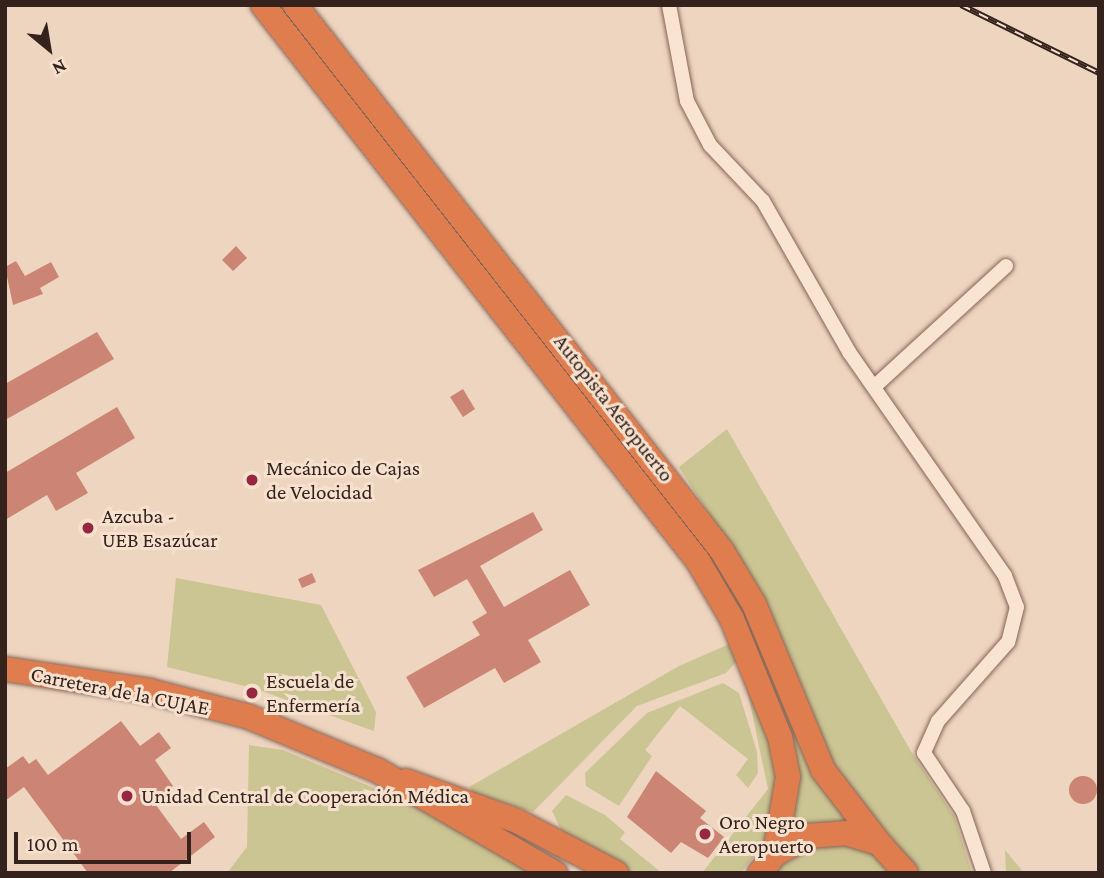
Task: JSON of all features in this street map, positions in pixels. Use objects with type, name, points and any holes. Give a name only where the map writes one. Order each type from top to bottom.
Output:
[{"type":"highway","name":"Autopista Aeropuerto","points":[[263,5],[698,561],[732,619],[780,737],[788,777],[764,866]]},
{"type":"highway","name":"Autopista Aeropuerto","points":[[295,5],[722,551],[754,604],[823,770],[879,843],[906,873]]},
{"type":"highway","name":"Carretera de la CUJAE","points":[[5,669],[150,691],[247,716],[383,773],[442,790],[542,833],[616,873]]},
{"type":"highway","name":"Carretera de la CUJAE","points":[[383,773],[555,873]]},
{"type":"highway","points":[[542,833],[566,873]]},
{"type":"highway","points":[[764,866],[825,833],[879,843]]},
{"type":"street","points":[[669,5],[687,101],[710,145],[762,201],[874,387],[1005,576],[1017,607],[1009,642],[937,721],[924,753],[963,811],[984,873]]},
{"type":"street","points":[[874,387],[1006,266]]},
{"type":"shaded area","points":[[504,287],[683,510],[743,601],[849,820],[790,829],[762,668],[499,291]]},
{"type":"shaded area","points":[[727,429],[912,753],[954,816],[972,873],[917,873],[831,766],[764,600],[679,467]]},
{"type":"shaded area","points":[[176,578],[321,605],[376,712],[374,731],[253,688],[167,667]]},
{"type":"shaded area","points":[[734,642],[737,661],[726,673],[637,706],[533,812],[475,794],[469,787],[679,666]]},
{"type":"shaded area","points":[[740,656],[775,736],[777,826],[741,873],[702,873],[768,789]]},
{"type":"shaded area","points":[[723,683],[739,693],[757,752],[758,773],[748,788],[736,775],[748,759],[680,706],[645,750],[652,756],[619,806],[586,786],[585,773],[647,713]]},
{"type":"shaded area","points":[[249,745],[283,750],[410,803],[540,873],[227,873],[247,847]]},
{"type":"shaded area","points":[[566,795],[605,815],[625,832],[620,839],[662,873],[632,873],[564,836],[552,811]]},
{"type":"shaded area","points":[[825,840],[867,847],[898,873],[768,873]]},
{"type":"shaded area","points":[[1005,850],[1024,873],[1006,873]]},
{"type":"building","points":[[236,246],[247,258],[233,271],[222,260]]},
{"type":"building","points":[[16,261],[25,276],[51,262],[59,277],[40,288],[43,294],[13,305],[5,267]]},
{"type":"building","points":[[97,332],[114,359],[5,420],[5,384]]},
{"type":"building","points":[[463,389],[475,409],[463,417],[450,397]]},
{"type":"building","points":[[117,407],[135,438],[76,473],[88,493],[56,511],[47,495],[5,520],[5,473]]},
{"type":"building","points":[[533,512],[543,530],[480,566],[504,607],[570,570],[590,605],[528,640],[541,662],[504,683],[495,668],[424,708],[406,677],[480,635],[472,622],[487,613],[467,579],[434,597],[418,570]]},
{"type":"building","points":[[312,573],[316,582],[302,588],[298,579]]},
{"type":"building","points":[[121,721],[140,746],[159,732],[171,748],[155,760],[173,786],[153,801],[181,839],[204,822],[215,837],[169,873],[88,873],[24,787],[5,801],[5,769],[23,756],[29,764],[36,759],[48,775]]},
{"type":"building","points":[[656,771],[706,811],[700,818],[724,837],[708,858],[681,842],[671,853],[627,817]]},
{"type":"building","points":[[1083,776],[1093,780],[1097,790],[1093,800],[1083,804],[1073,800],[1069,790],[1073,780]]},
{"type":"railway","points":[[961,5],[1099,73]]},
{"type":"place","name":"Mecánico de Cajas de Velocidad","points":[[252,480]]},
{"type":"place","name":"Azcuba - UEB Esazúcar","points":[[88,528]]},
{"type":"place","name":"Escuela de Enfermería","points":[[252,693]]},
{"type":"place","name":"Unidad Central de Cooperación Médica","points":[[127,796]]},
{"type":"place","name":"Oro Negro Aeropuerto","points":[[705,834]]}]
